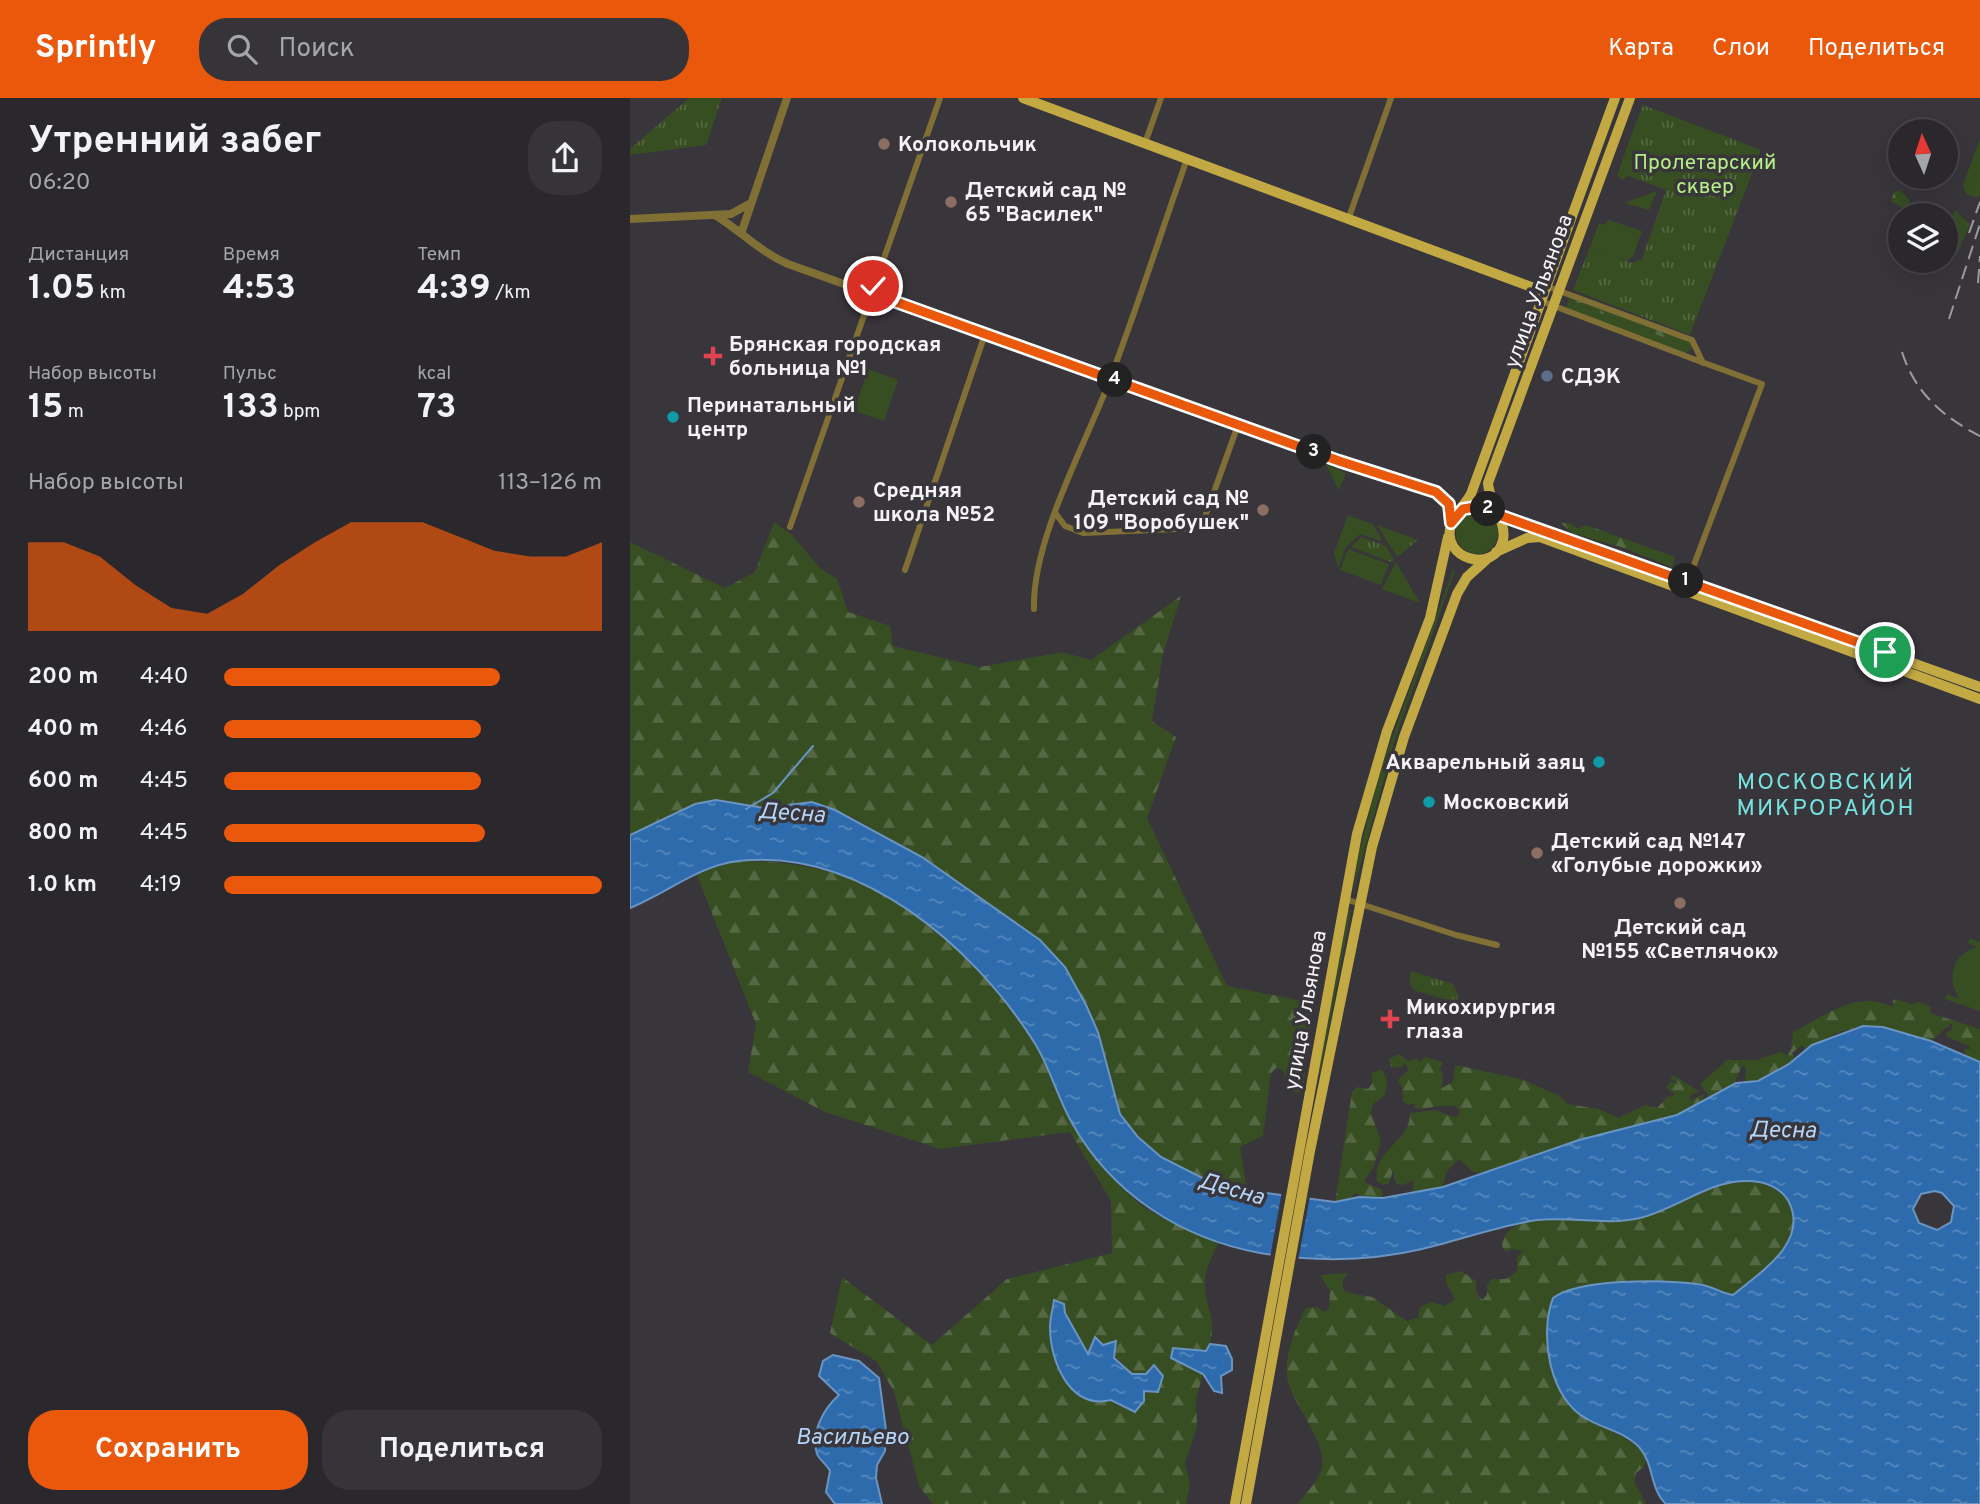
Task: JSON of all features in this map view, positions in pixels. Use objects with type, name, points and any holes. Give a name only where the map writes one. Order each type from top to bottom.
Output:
[{"type":"main road","points":[[1023,98],[1534,288]]},
{"type":"main road","name":"улица Ульянова","points":[[1463,509],[1471,494],[1615,98]]},
{"type":"main road","name":"улица Ульянова","points":[[1496,514],[1488,483],[1630,98]]},
{"type":"main road","points":[[1496,514],[1504,529],[1504,538],[1492,555],[1471,560],[1462,557],[1455,550],[1450,528],[1463,509],[1482,506],[1496,514],[1537,527],[1980,699]]},
{"type":"main road","name":"улица Ульянова","points":[[1235,1504],[1253,1428],[1305,1150],[1345,899],[1365,802],[1387,731],[1430,618],[1450,528]]},
{"type":"main road","name":"улица Ульянова","points":[[1305,1150],[1380,816],[1404,737],[1457,594],[1467,577],[1492,555],[1527,538],[1540,537],[1686,585]]},
{"type":"main road","points":[[1686,585],[1980,687]]},
{"type":"main road","name":"улица Ульянова","points":[[1246,1504],[1253,1428]]},
{"type":"street","points":[[741,231],[787,98]]},
{"type":"street","points":[[790,527],[940,98]]},
{"type":"street","points":[[1144,143],[1161,98]]},
{"type":"street","points":[[1348,220],[1391,98]]},
{"type":"street","points":[[1034,609],[1033,593],[1045,544],[1111,379],[1187,159]]},
{"type":"street","points":[[630,219],[731,214],[751,203]]},
{"type":"street","points":[[715,215],[741,231],[767,255],[1238,425],[1436,492],[1449,504],[1450,528]]},
{"type":"street","points":[[1686,585],[1762,384],[1703,363],[1541,301],[1534,288],[1546,286],[1559,290],[1692,340],[1703,363]]},
{"type":"street","points":[[905,570],[985,334]]},
{"type":"street","points":[[1056,514],[1065,526],[1083,533],[1201,528],[1238,425]]},
{"type":"street","points":[[1345,899],[1455,935],[1497,945]]},
{"type":"green space","points":[[689,98],[722,98],[706,145],[630,155],[630,149]]},
{"type":"green space","name":"Пролетарский сквер","points":[[1643,105],[1761,150],[1690,335],[1573,290],[1590,247],[1632,263],[1642,259],[1666,190],[1642,181],[1629,141]]},
{"type":"green space","points":[[1980,139],[1980,195],[1976,198],[1966,194],[1963,184]]},
{"type":"green space","points":[[1629,141],[1642,181],[1628,176],[1622,180],[1617,176]]},
{"type":"green space","points":[[1900,190],[1909,203],[1891,201],[1894,192]]},
{"type":"green space","points":[[1657,191],[1649,210],[1624,203]]},
{"type":"green space","points":[[1958,213],[1970,224],[1958,253]]},
{"type":"green space","points":[[1609,220],[1642,231],[1633,257],[1627,261],[1590,247],[1599,223],[1604,225]]},
{"type":"green space","points":[[1570,296],[1690,342],[1694,347],[1568,301]]},
{"type":"green space","points":[[1568,301],[1692,348],[1685,354],[1566,308]]},
{"type":"green space","points":[[868,369],[898,380],[884,421],[854,411]]},
{"type":"green space","points":[[1326,464],[1346,473],[1339,491]]},
{"type":"green space","points":[[1477,512],[1492,518],[1498,533],[1492,548],[1477,554],[1462,548],[1456,533],[1462,518]]},
{"type":"green space","points":[[1348,515],[1372,524],[1382,539],[1380,541],[1360,534],[1346,547],[1338,568],[1334,553]]},
{"type":"green space","points":[[774,522],[791,534],[819,567],[837,579],[848,612],[890,626],[893,646],[980,667],[1062,652],[1091,660],[1181,596],[1163,654],[1152,721],[1176,737],[1147,818],[1227,986],[1312,1003],[1303,1091],[1297,1093],[1289,1090],[1284,1072],[1277,1067],[1271,1073],[1263,1136],[1240,1147],[1247,1190],[1220,1187],[1189,1173],[1162,1157],[1138,1137],[1120,1114],[1098,1032],[1065,967],[1040,940],[922,857],[854,818],[823,805],[803,802],[764,808],[716,800],[695,804],[630,835],[630,542],[725,588],[755,572]]},
{"type":"green space","points":[[1561,523],[1570,523],[1578,529],[1586,525],[1675,557],[1672,567],[1621,547],[1572,533]]},
{"type":"green space","points":[[1377,525],[1418,540],[1397,557]]},
{"type":"green space","points":[[1361,537],[1386,546],[1394,560],[1391,562],[1351,547]]},
{"type":"green space","points":[[1348,549],[1389,564],[1381,585],[1340,570]]},
{"type":"green space","points":[[1396,562],[1420,603],[1382,589]]},
{"type":"green space","points":[[1453,570],[1455,571],[1394,742],[1353,892],[1359,852],[1382,766]]},
{"type":"green space","points":[[738,861],[812,868],[854,880],[885,895],[915,915],[944,937],[971,963],[1017,1017],[1044,1059],[1077,1132],[1110,1175],[1150,1211],[1219,1242],[1205,1279],[1212,1323],[1206,1351],[1171,1358],[1203,1374],[1196,1399],[1197,1427],[1185,1463],[1190,1485],[1186,1504],[933,1504],[919,1486],[894,1392],[877,1362],[830,1333],[842,1277],[932,1345],[1007,1279],[1112,1253],[1111,1201],[1070,1132],[940,1149],[825,1112],[748,1072],[756,1024],[696,873]],"holes":[[[1054,1300],[1064,1304],[1065,1313],[1089,1354],[1095,1338],[1133,1374],[1146,1374],[1154,1365],[1144,1391],[1126,1409],[1111,1400],[1085,1398],[1074,1391],[1066,1381],[1054,1355],[1050,1328]]]},
{"type":"green space","points":[[1349,909],[1351,911],[1320,1075],[1318,1073]]},
{"type":"green space","points":[[1970,938],[1980,942],[1980,1011],[1945,999],[1947,994],[1960,999],[1955,992],[1952,976],[1962,955],[1976,947],[1968,943]]},
{"type":"green space","points":[[1411,971],[1453,984],[1458,995],[1457,1003],[1413,990],[1409,981]]},
{"type":"green space","points":[[1893,1000],[1912,1004],[1920,1002],[1931,1007],[1930,1013],[1980,1029],[1980,1062],[1966,1056],[1964,1049],[1971,1049],[1969,1046],[1947,1037],[1946,1032],[1952,1030],[1952,1023],[1931,1041],[1881,1029],[1854,1029],[1839,1032],[1806,1050],[1802,1045],[1792,1053],[1795,1059],[1758,1080],[1745,1082],[1746,1068],[1742,1065],[1734,1085],[1710,1098],[1700,1084],[1727,1060],[1757,1060],[1780,1052],[1787,1055],[1791,1049],[1793,1032],[1829,1012],[1867,1001],[1893,1007]]},
{"type":"green space","points":[[1399,1054],[1408,1061],[1416,1058],[1420,1062],[1424,1057],[1443,1062],[1440,1069],[1443,1075],[1442,1088],[1453,1082],[1455,1065],[1521,1079],[1558,1095],[1568,1104],[1599,1109],[1619,1118],[1645,1105],[1657,1108],[1667,1097],[1675,1095],[1667,1088],[1670,1081],[1680,1085],[1670,1078],[1673,1075],[1699,1091],[1690,1096],[1690,1101],[1703,1094],[1705,1101],[1677,1115],[1579,1140],[1486,1173],[1473,1172],[1459,1159],[1446,1172],[1443,1187],[1413,1192],[1413,1180],[1403,1185],[1396,1184],[1393,1171],[1389,1183],[1383,1185],[1377,1181],[1380,1161],[1405,1132],[1410,1113],[1435,1110],[1454,1117],[1460,1114],[1458,1108],[1452,1106],[1414,1108],[1415,1103],[1408,1105],[1403,1101],[1402,1086],[1397,1081],[1408,1070],[1405,1063],[1400,1068],[1391,1067],[1389,1059]]},
{"type":"green space","points":[[1382,1069],[1387,1080],[1385,1095],[1373,1104],[1371,1113],[1381,1141],[1374,1166],[1364,1182],[1382,1190],[1383,1198],[1365,1198],[1355,1193],[1349,1200],[1335,1202],[1352,1092],[1357,1087],[1368,1089],[1372,1084],[1372,1073]]},
{"type":"green space","points":[[1744,1181],[1759,1183],[1782,1194],[1793,1213],[1790,1237],[1772,1264],[1733,1295],[1696,1284],[1648,1283],[1576,1288],[1547,1342],[1559,1386],[1570,1405],[1587,1419],[1627,1439],[1647,1458],[1644,1467],[1636,1473],[1634,1481],[1646,1504],[1298,1504],[1318,1477],[1322,1462],[1316,1438],[1290,1387],[1287,1376],[1288,1358],[1295,1332],[1306,1308],[1317,1307],[1324,1312],[1329,1308],[1330,1291],[1320,1275],[1348,1273],[1343,1280],[1343,1289],[1349,1293],[1372,1297],[1407,1321],[1418,1318],[1420,1307],[1432,1302],[1445,1306],[1455,1299],[1446,1282],[1446,1275],[1461,1271],[1476,1281],[1476,1291],[1482,1300],[1487,1295],[1487,1286],[1492,1279],[1506,1279],[1517,1271],[1517,1257],[1523,1251],[1511,1249],[1506,1252],[1502,1247],[1506,1234],[1517,1226],[1549,1219],[1633,1219],[1726,1184]]},
{"type":"water","name":"Десна","points":[[716,800],[764,808],[812,802],[835,810],[922,857],[1040,940],[1065,967],[1086,1005],[1098,1032],[1120,1114],[1138,1137],[1161,1157],[1220,1187],[1335,1202],[1359,1197],[1383,1198],[1443,1187],[1579,1140],[1677,1115],[1736,1083],[1758,1081],[1789,1064],[1812,1045],[1863,1026],[1883,1027],[1931,1041],[1980,1062],[1980,1504],[1666,1504],[1657,1491],[1644,1453],[1639,1447],[1621,1434],[1587,1419],[1574,1410],[1564,1397],[1550,1364],[1548,1347],[1547,1329],[1553,1298],[1582,1287],[1644,1281],[1702,1285],[1733,1295],[1778,1256],[1792,1231],[1793,1217],[1789,1202],[1772,1186],[1759,1182],[1727,1183],[1640,1218],[1614,1221],[1537,1220],[1422,1249],[1361,1258],[1280,1256],[1231,1246],[1202,1236],[1151,1209],[1107,1171],[1072,1123],[1040,1052],[1009,1006],[980,972],[946,939],[909,911],[869,887],[827,870],[783,861],[738,861],[709,868],[630,908],[630,835],[695,804]],"holes":[[[1935,1191],[1942,1193],[1954,1206],[1951,1222],[1937,1230],[1919,1223],[1913,1209],[1921,1194]]]},
{"type":"water","points":[[1054,1300],[1064,1304],[1065,1313],[1088,1354],[1095,1337],[1103,1345],[1116,1341],[1114,1358],[1132,1374],[1146,1374],[1154,1365],[1163,1376],[1158,1392],[1144,1391],[1144,1401],[1135,1412],[1111,1400],[1084,1398],[1074,1391],[1058,1368],[1054,1355],[1050,1327]]},
{"type":"water","points":[[1210,1344],[1226,1346],[1232,1359],[1232,1370],[1221,1376],[1222,1393],[1214,1391],[1203,1374],[1171,1358],[1173,1348],[1206,1351]]},
{"type":"water","name":"Васильево","points":[[833,1355],[859,1361],[879,1378],[886,1430],[885,1451],[877,1465],[876,1478],[882,1504],[835,1504],[826,1492],[830,1471],[817,1454],[815,1438],[824,1414],[839,1395],[819,1376],[823,1361]]},
{"type":"pier","points":[[1282,1191],[1310,1196],[1298,1261],[1270,1258]]},
{"type":"waterway","name":"Десна","points":[[746,809],[773,793],[813,746]]},
{"type":"railway","points":[[1969,233],[1980,202]]},
{"type":"railway","points":[[1949,319],[1980,224]]},
{"type":"railway","points":[[1978,283],[1980,256]]},
{"type":"railway","points":[[1902,352],[1914,380],[1932,402],[1954,421],[1980,436]]},
{"type":"place","name":"Колокольчик","points":[[884,144]]},
{"type":"place","name":"Детский сад № 65 \"Василек\"","points":[[951,202]]},
{"type":"place","name":"Брянская городская больница №1","points":[[713,356]]},
{"type":"place","name":"СДЭК","points":[[1547,376]]},
{"type":"place","name":"Перинатальный центр","points":[[673,417]]},
{"type":"place","name":"Средняя школа №52","points":[[859,502]]},
{"type":"place","name":"Детский сад № 109 \"Воробушек\"","points":[[1263,510]]},
{"type":"place","name":"Акварельный заяц","points":[[1599,762]]},
{"type":"place","name":"Московский","points":[[1429,802]]},
{"type":"place","name":"Детский сад №147 «Голубые дорожки»","points":[[1537,853]]},
{"type":"place","name":"Детский сад №155 «Светлячок»","points":[[1680,903]]},
{"type":"place","name":"Микохирургия глаза","points":[[1390,1019]]},
{"type":"district","name":"МОСКОВСКИЙ МИКРОРАЙОН","points":[[1826,794]]},
{"type":"route","points":[[873,286],[871,293],[1339,461],[1436,492],[1449,504],[1451,523],[1463,509],[1482,506],[1496,514],[1601,549],[1885,652]]}]
